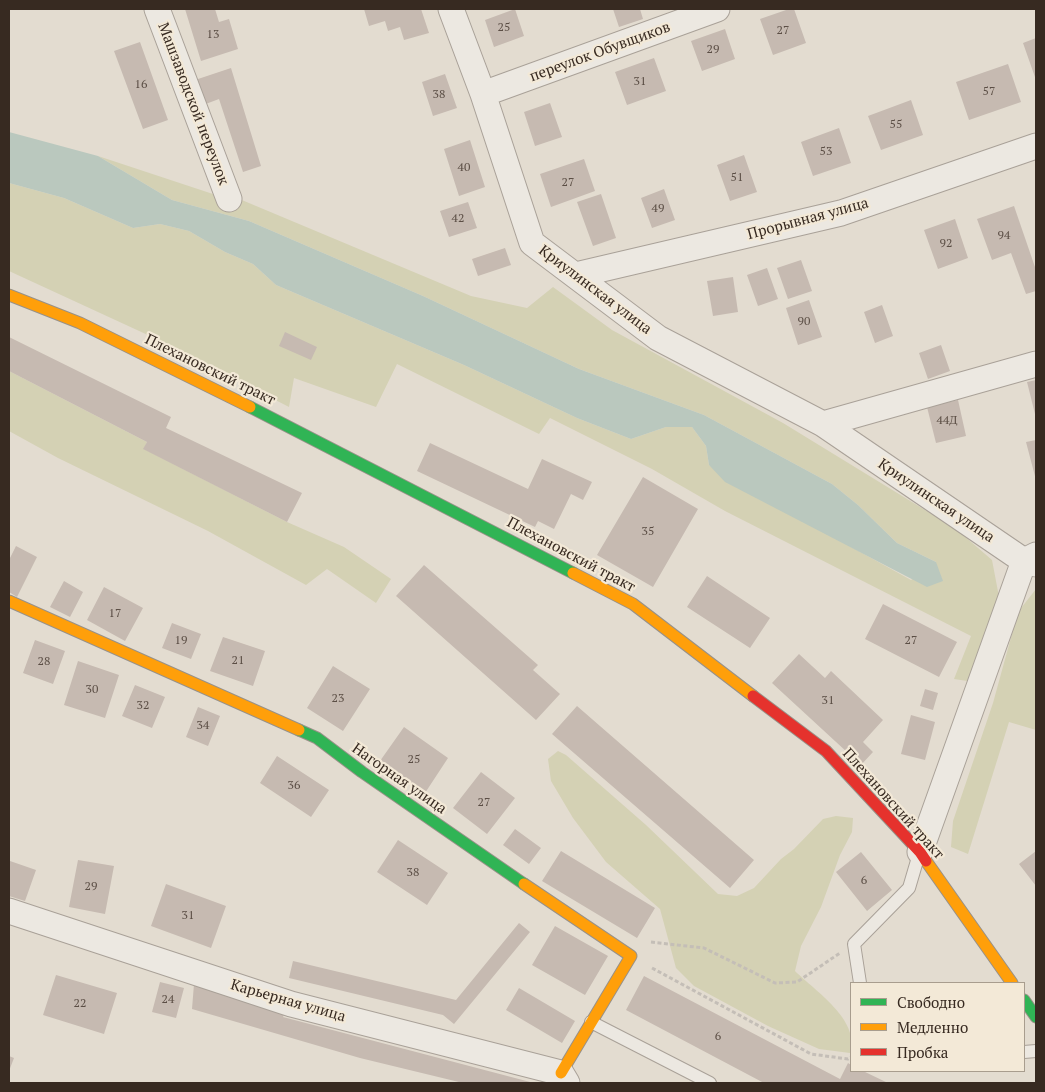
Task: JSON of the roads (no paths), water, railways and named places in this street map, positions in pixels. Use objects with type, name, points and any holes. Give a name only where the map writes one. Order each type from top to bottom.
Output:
[{"type":"street","name":"Машзаводской переулок","points":[[157,9],[229,199]]},
{"type":"street","name":"Криулинская улица","points":[[451,9],[483,94],[532,242],[658,338],[823,424],[1032,560]]},
{"type":"street","name":"переулок Обувщиков","points":[[483,94],[717,9]]},
{"type":"street","name":"Прорывная улица","points":[[576,275],[841,213],[1036,146]]},
{"type":"street","name":"Плехановский тракт","points":[[9,295],[80,323],[300,431],[633,604],[826,751],[920,852],[1011,982]]},
{"type":"street","points":[[823,424],[1036,364]]},
{"type":"street","points":[[920,852],[1032,560]]},
{"type":"street","name":"Нагорная улица","points":[[9,601],[317,738],[482,856],[631,956],[592,1022]]},
{"type":"street","name":"Карьерная улица","points":[[9,910],[291,1004],[564,1078]]},
{"type":"street","points":[[1025,1001],[1036,1017]]},
{"type":"street","points":[[564,1078],[592,1022]]},
{"type":"lane","points":[[860,982],[854,944],[909,888],[920,852]]},
{"type":"lane","points":[[592,1022],[710,1083]]}]
